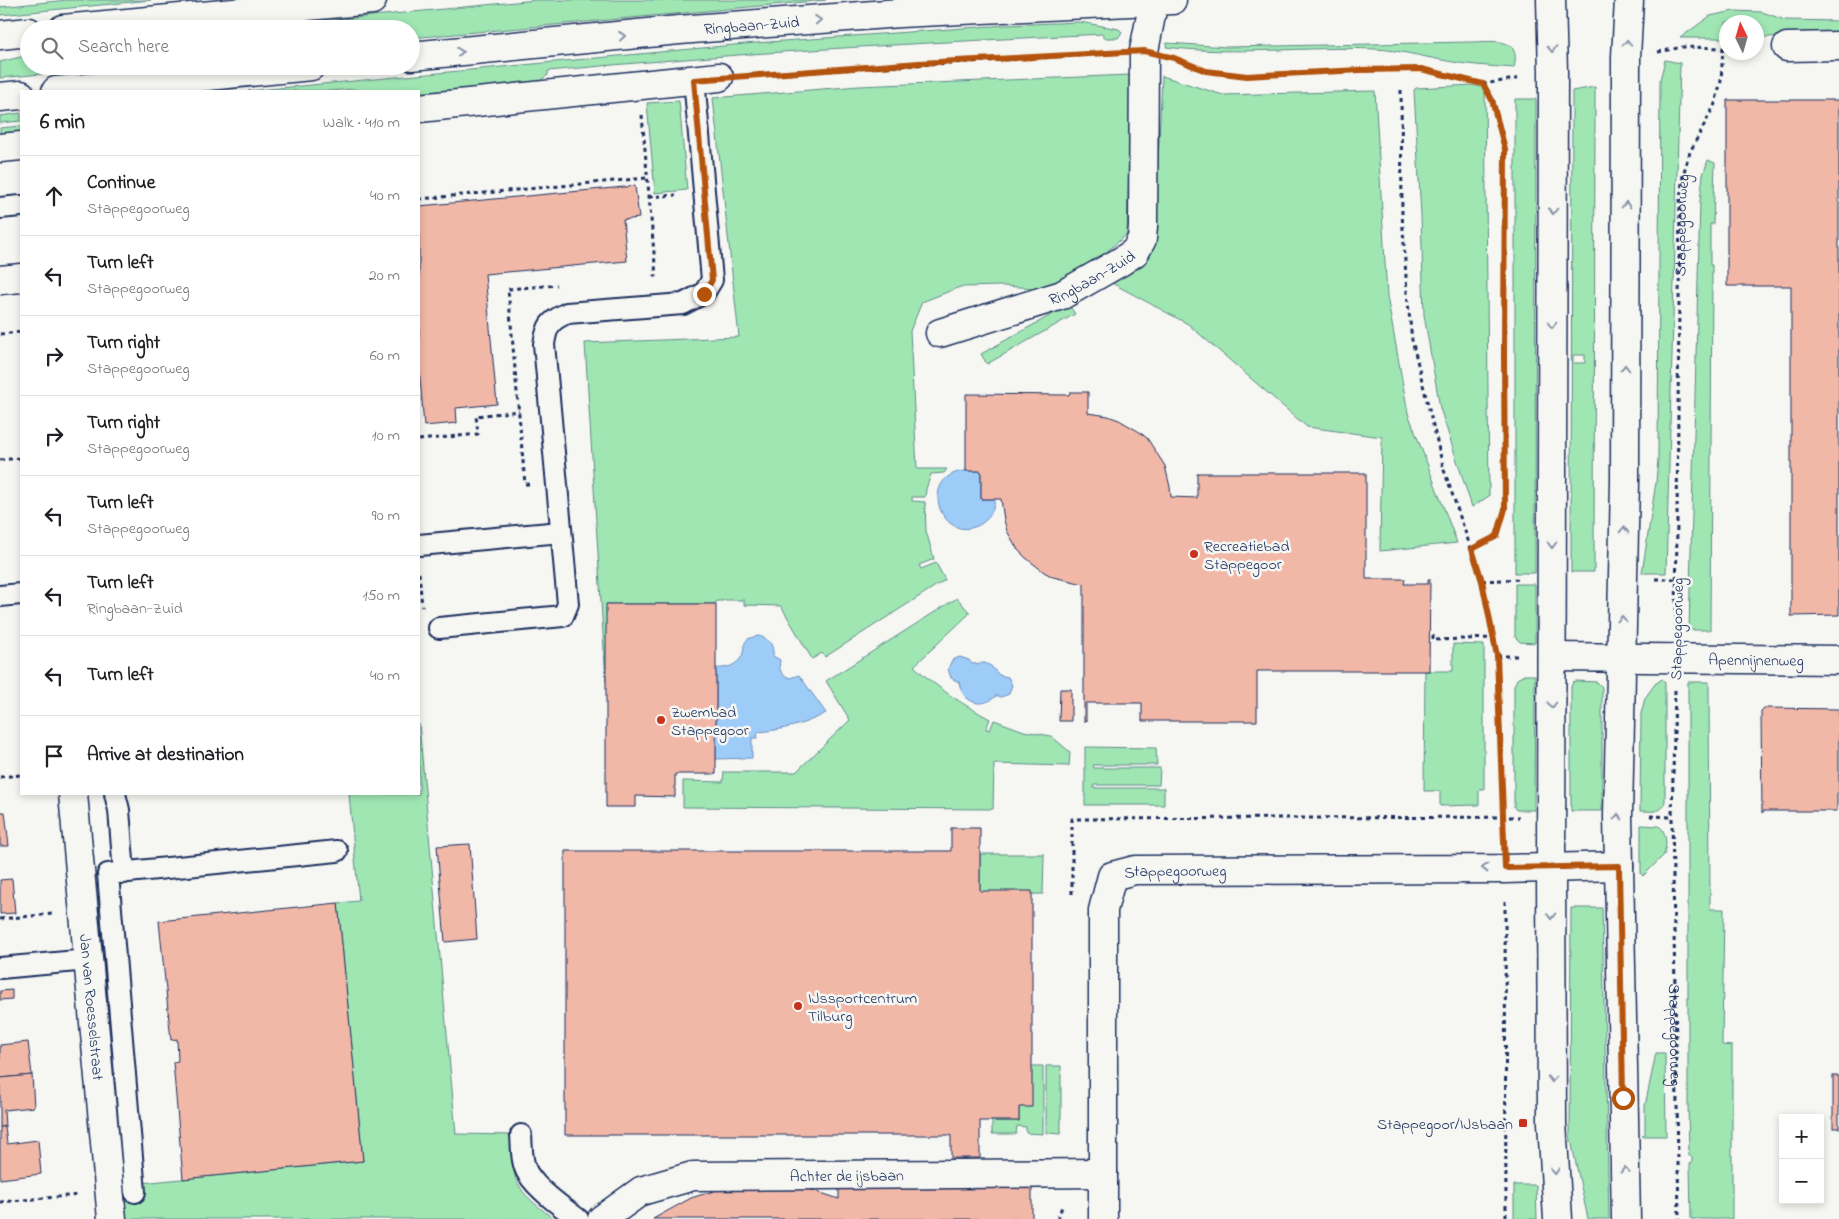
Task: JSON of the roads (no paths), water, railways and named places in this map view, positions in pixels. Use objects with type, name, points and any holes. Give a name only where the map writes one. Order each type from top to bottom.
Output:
[{"type":"street","points":[[159,20],[372,0]]},
{"type":"street","name":"Ringbaan-Zuid","points":[[940,333],[1062,295],[1135,252],[1142,239],[1143,226],[1144,51],[1154,0]]},
{"type":"street","name":"Ringbaan-Zuid","points":[[420,55],[678,30],[900,13],[1172,0]]},
{"type":"street","points":[[1551,0],[1553,72],[1552,1124],[1558,1219]]},
{"type":"street","points":[[1626,1219],[1618,816],[1625,481],[1626,57],[1629,0]]},
{"type":"street","points":[[0,35],[20,33]]},
{"type":"street","points":[[1787,47],[1839,46]]},
{"type":"street","points":[[66,90],[219,75]]},
{"type":"street","points":[[420,108],[707,78]]},
{"type":"street","points":[[0,97],[20,95]]},
{"type":"street","points":[[0,148],[20,146]]},
{"type":"street","points":[[0,280],[20,278]]},
{"type":"street","name":"Apennijnenweg","points":[[1552,656],[1839,660]]},
{"type":"street","name":"Jan van Roesselstraat","points":[[73,795],[88,960],[122,1192],[112,1219]]},
{"type":"street","name":"Stappegoorweg","points":[[1103,1173],[1104,910],[1112,876],[1135,870],[1619,866]]},
{"type":"street","points":[[1103,1173],[1103,1219]]},
{"type":"street","name":"Achter de ijsbaan","points":[[602,1219],[641,1191],[693,1176],[1103,1173]]},
{"type":"lane","points":[[439,628],[563,616],[568,604],[544,344],[546,329],[554,319],[567,313],[683,304],[704,294],[712,280],[707,78]]},
{"type":"lane","points":[[0,208],[20,206]]},
{"type":"lane","points":[[420,545],[561,532]]},
{"type":"lane","points":[[0,596],[20,594]]},
{"type":"lane","points":[[115,795],[119,810],[124,873]]},
{"type":"lane","points":[[122,1192],[108,874],[337,850]]},
{"type":"lane","points":[[0,968],[88,960]]},
{"type":"lane","points":[[521,1135],[523,1160],[527,1173],[538,1185],[578,1219]]},
{"type":"water","points":[[981,471],[981,499],[995,499],[994,507],[989,517],[979,525],[966,529],[955,526],[946,519],[940,510],[938,499],[940,488],[946,478],[958,472]]},
{"type":"water","points":[[758,636],[765,638],[770,643],[773,649],[773,656],[780,660],[779,666],[782,673],[790,678],[799,675],[826,713],[793,726],[758,732],[757,738],[752,738],[752,758],[716,759],[716,668],[727,667],[737,662],[742,656],[746,641]]},
{"type":"water","points":[[960,657],[969,660],[972,664],[985,663],[991,666],[999,675],[1008,677],[1012,685],[1009,694],[1001,697],[996,696],[984,703],[973,702],[968,699],[964,695],[959,682],[951,678],[948,669],[952,660]]},
{"type":"place","name":"Recreatiebad Stappegoor","points":[[1194,554]]},
{"type":"place","name":"Zwembad Stappegoor","points":[[661,720]]},
{"type":"place","name":"IJssportcentrum Tilburg","points":[[798,1006]]},
{"type":"place","name":"Stappegoor/IJsbaan","points":[[1523,1123]]}]
